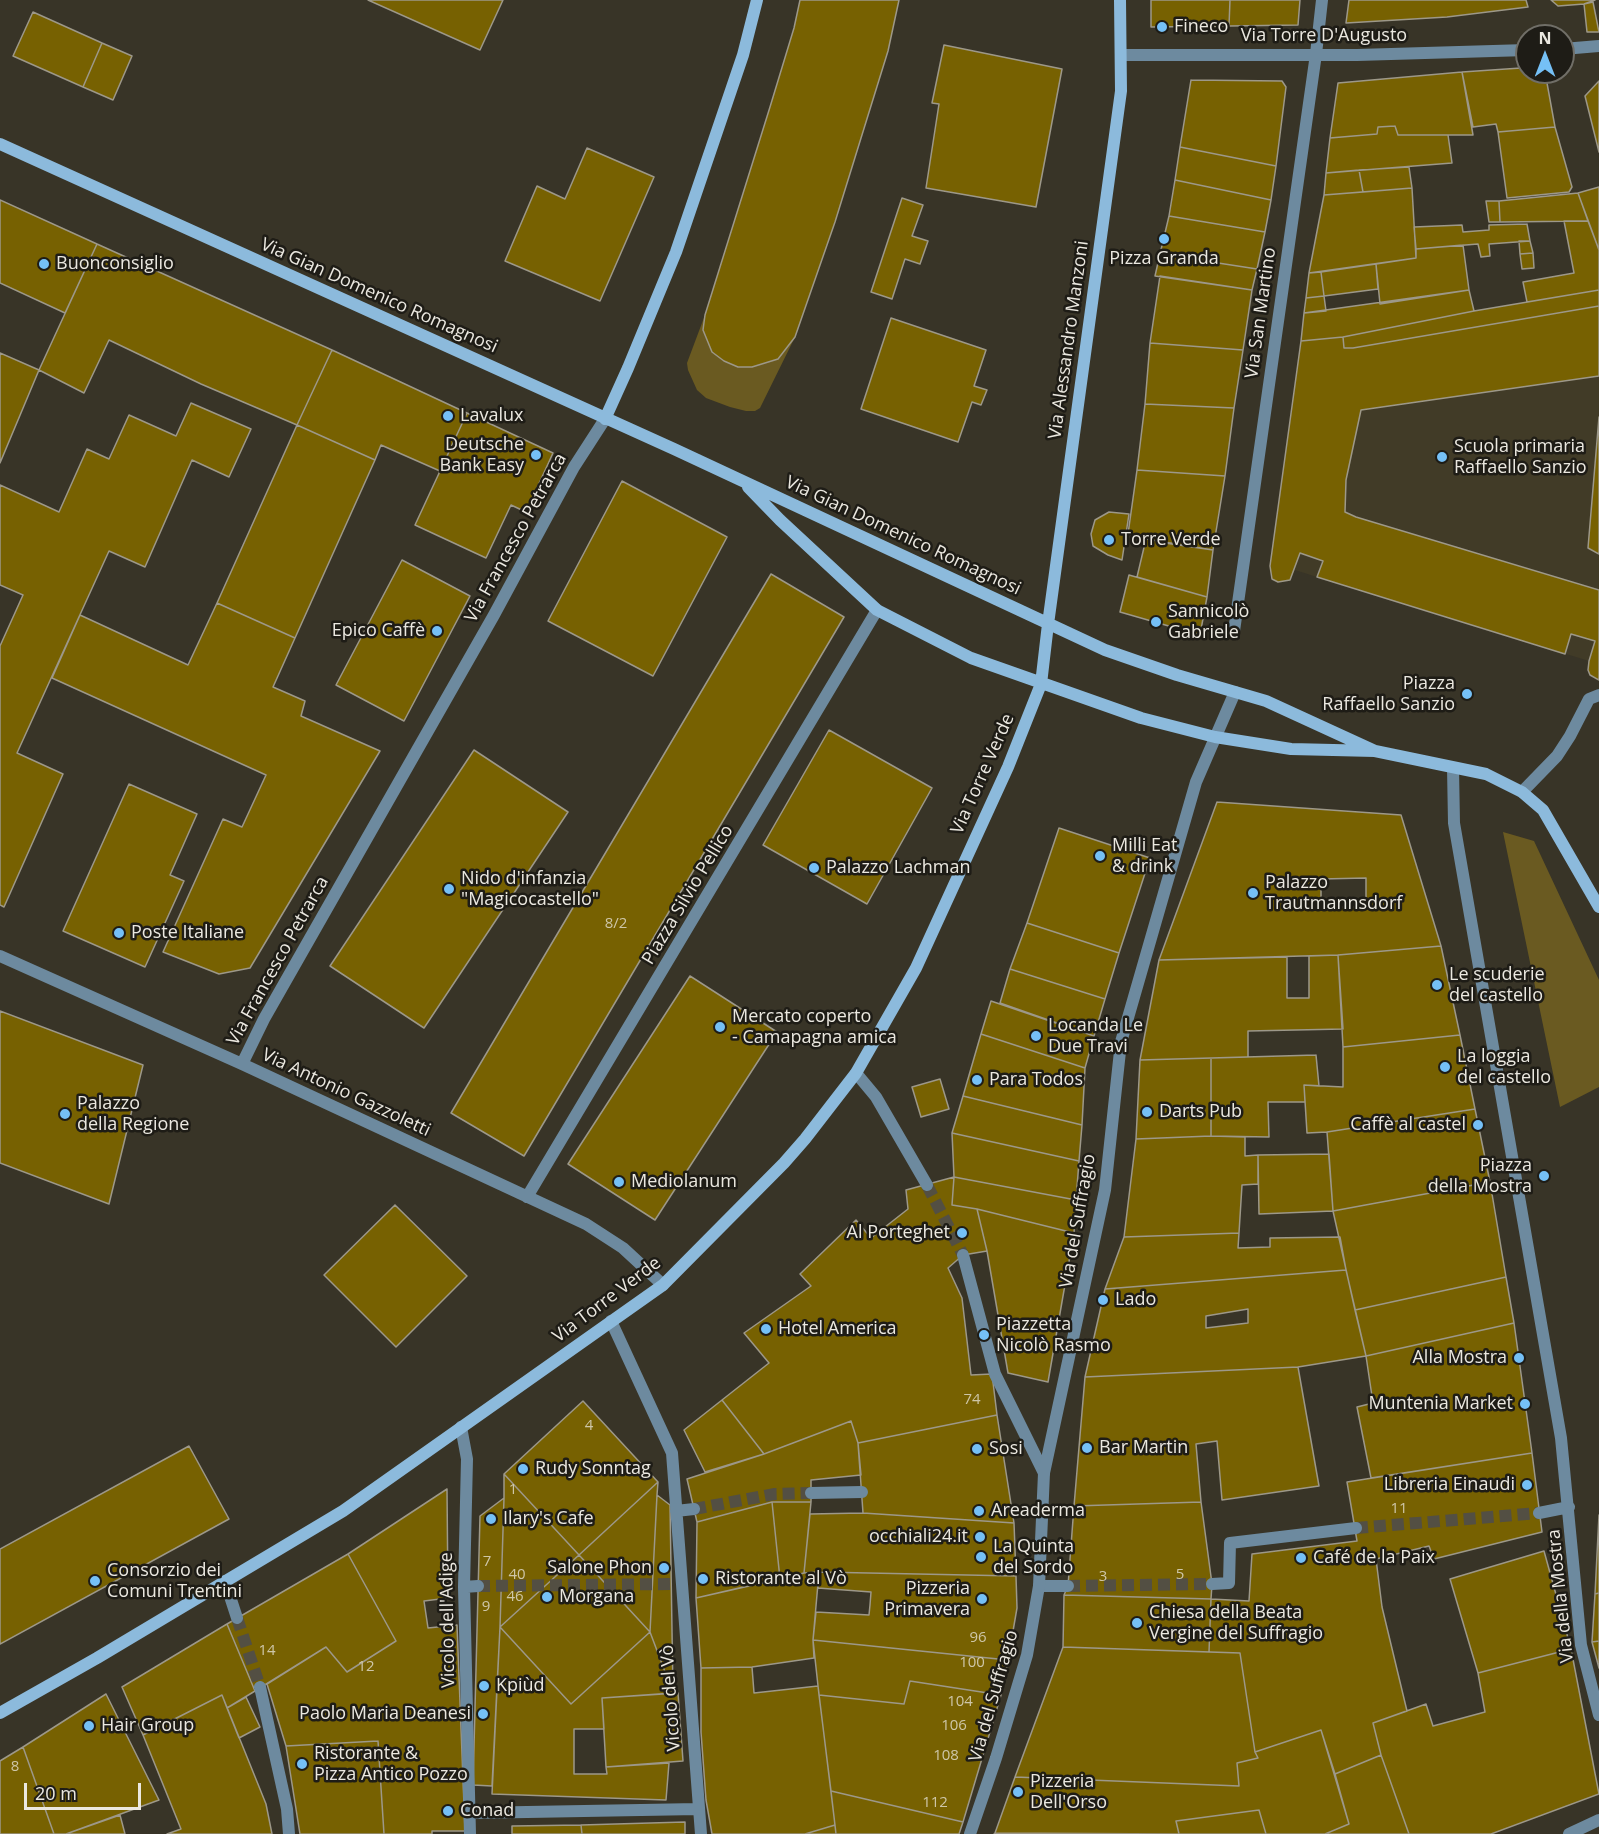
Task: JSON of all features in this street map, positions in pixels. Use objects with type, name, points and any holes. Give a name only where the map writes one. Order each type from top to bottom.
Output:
[{"type":"main road","name":"Via Francesco Petrarca","points":[[604,419],[628,368],[676,252],[743,55],[757,0]]},
{"type":"main road","name":"Via Alessandro Manzoni","points":[[1041,684],[1121,91],[1120,0]]},
{"type":"main road","name":"Via Gian Domenico Romagnosi","points":[[0,144],[743,482],[1048,624]]},
{"type":"main road","name":"Via Gian Domenico Romagnosi","points":[[743,482],[780,520],[877,610],[971,658],[1041,684]]},
{"type":"main road","points":[[1048,624],[1105,650],[1266,701],[1375,751]]},
{"type":"main road","points":[[1041,684],[1141,718],[1215,737],[1291,749],[1375,751],[1486,774],[1522,792],[1543,810],[1599,907]]},
{"type":"main road","name":"Via Torre Verde","points":[[0,1713],[343,1511],[663,1285],[784,1163],[856,1073],[916,968],[1008,767],[1041,684]]},
{"type":"street","name":"Via San Martino","points":[[1234,631],[1322,0]]},
{"type":"street","points":[[1575,48],[1599,46]]},
{"type":"street","name":"Via Torre D'Augusto","points":[[1121,55],[1515,50]]},
{"type":"street","name":"Via Francesco Petrarca","points":[[242,1064],[269,1009],[494,615],[574,467],[604,419]]},
{"type":"street","name":"Piazza Silvio Pellico","points":[[527,1197],[877,610]]},
{"type":"street","name":"Via del Suffragio","points":[[970,1834],[1027,1655],[1039,1586],[1044,1473],[1105,1190],[1121,1042],[1196,782],[1235,692]]},
{"type":"street","points":[[1522,792],[1557,756],[1589,699],[1599,695]]},
{"type":"street","points":[[1453,768],[1454,823],[1561,1438],[1569,1507],[1539,1513]]},
{"type":"street","name":"Via Antonio Gazzoletti","points":[[0,956],[242,1064],[586,1224],[623,1248],[663,1285]]},
{"type":"street","points":[[856,1073],[876,1097],[927,1185]]},
{"type":"street","points":[[963,1255],[995,1374],[1044,1473]]},
{"type":"street","name":"Vicolo del Vò","points":[[611,1321],[672,1453],[676,1511],[676,1584],[701,1834]]},
{"type":"street","name":"Vicolo dell'Adige","points":[[461,1427],[466,1460],[464,1587],[470,1834]]},
{"type":"street","points":[[811,1493],[862,1492]]},
{"type":"street","name":"Via della Mostra","points":[[1569,1507],[1581,1645],[1599,1715]]},
{"type":"street","points":[[676,1511],[694,1509]]},
{"type":"street","points":[[1212,1584],[1229,1583],[1230,1543],[1356,1528]]},
{"type":"street","points":[[225,1581],[237,1618]]},
{"type":"street","points":[[464,1587],[478,1586]]},
{"type":"street","points":[[1039,1586],[1068,1586]]},
{"type":"street","points":[[260,1688],[287,1809],[289,1834]]},
{"type":"street","points":[[470,1813],[698,1809]]},
{"type":"street","points":[[1569,1834],[1599,1820]]},
{"type":"shaded area","name":"Scuola primaria Raffaello Sanzio","points":[[1599,306],[1599,680],[1590,675],[1589,661],[1295,570],[1290,580],[1278,582],[1272,579],[1270,566],[1301,341]]},
{"type":"shaded area","points":[[705,315],[703,330],[712,352],[738,367],[752,367],[778,359],[795,337],[760,408],[755,411],[730,407],[706,398],[697,390],[687,363]]},
{"type":"shaded area","points":[[1503,832],[1534,841],[1599,980],[1599,1087],[1560,1107]]},
{"type":"building","points":[[368,0],[503,0],[480,50]]},
{"type":"building","points":[[800,0],[899,0],[888,51],[835,222],[795,337],[778,359],[752,367],[738,367],[712,352],[703,330],[705,315],[794,28]]},
{"type":"building","points":[[1151,0],[1230,0],[1229,26],[1151,27]]},
{"type":"building","points":[[1230,0],[1300,0],[1298,25],[1229,26]]},
{"type":"building","points":[[1349,0],[1526,0],[1528,7],[1447,17],[1346,23]]},
{"type":"building","points":[[1551,0],[1595,0],[1584,4],[1558,6]]},
{"type":"building","points":[[1593,2],[1599,32],[1587,32],[1584,4]]},
{"type":"building","points":[[33,12],[102,43],[83,87],[13,56]]},
{"type":"building","points":[[102,43],[132,56],[113,100],[83,87]]},
{"type":"building","points":[[944,45],[1062,69],[1036,207],[926,188],[939,104],[932,103]]},
{"type":"building","points":[[1515,69],[1515,84],[1547,84],[1555,127],[1498,132],[1496,124],[1473,127],[1462,72]]},
{"type":"building","points":[[1462,72],[1473,135],[1398,135],[1395,126],[1378,127],[1377,134],[1330,138],[1338,83]]},
{"type":"building","points":[[1191,80],[1282,81],[1286,87],[1276,166],[1180,147]]},
{"type":"building","points":[[1599,81],[1599,152],[1585,96]]},
{"type":"building","points":[[1395,126],[1398,135],[1448,135],[1452,163],[1326,173],[1330,138],[1377,134],[1378,127]]},
{"type":"building","points":[[1555,127],[1572,187],[1569,192],[1507,198],[1498,132]]},
{"type":"building","points":[[1180,147],[1276,166],[1271,200],[1175,180]]},
{"type":"building","points":[[587,148],[654,177],[600,301],[505,261],[537,186],[565,199]]},
{"type":"building","points":[[1409,167],[1412,188],[1363,192],[1359,170]]},
{"type":"building","points":[[1359,170],[1363,192],[1324,195],[1326,173]]},
{"type":"building","points":[[1175,180],[1271,200],[1265,232],[1169,216]]},
{"type":"building","points":[[1599,187],[1599,250],[1578,193]]},
{"type":"building","points":[[1412,188],[1416,258],[1309,273],[1324,195]]},
{"type":"building","points":[[1578,193],[1588,221],[1500,222],[1499,201]]},
{"type":"building","points":[[902,198],[923,205],[912,236],[928,241],[920,264],[905,259],[892,299],[871,292]]},
{"type":"building","name":"Buonconsiglio","points":[[0,200],[97,244],[65,313],[0,283]]},
{"type":"building","points":[[1486,201],[1499,201],[1500,222],[1489,222]]},
{"type":"building","points":[[1169,216],[1265,232],[1257,269],[1160,254]]},
{"type":"building","points":[[1564,221],[1588,221],[1599,250],[1599,290],[1527,302],[1523,282],[1574,273]]},
{"type":"building","points":[[1527,224],[1530,241],[1489,244],[1490,256],[1481,257],[1478,244],[1416,249],[1414,227],[1462,225],[1463,232],[1489,230],[1489,225]]},
{"type":"building","points":[[1519,241],[1530,241],[1533,253],[1520,254]]},
{"type":"building","points":[[97,244],[332,350],[297,425],[201,384],[109,340],[84,393],[39,370]]},
{"type":"building","points":[[1463,245],[1469,290],[1380,304],[1376,264],[1416,258],[1416,249]]},
{"type":"building","points":[[1533,253],[1534,268],[1522,269],[1520,254]]},
{"type":"building","points":[[1160,254],[1257,269],[1252,290],[1155,276]]},
{"type":"building","points":[[1376,264],[1378,289],[1324,296],[1321,272]]},
{"type":"building","points":[[1321,272],[1324,296],[1306,298],[1309,273]]},
{"type":"building","points":[[1160,276],[1252,290],[1243,350],[1150,343]]},
{"type":"building","points":[[1469,290],[1474,311],[1343,337],[1301,341],[1304,313]]},
{"type":"building","points":[[1599,290],[1599,306],[1344,348],[1343,337],[1474,311]]},
{"type":"building","points":[[1324,296],[1326,311],[1304,313],[1306,298]]},
{"type":"building","points":[[1599,306],[1599,376],[1361,410],[1346,480],[1345,512],[1599,590],[1599,680],[1590,675],[1588,670],[1595,641],[1571,634],[1565,654],[1317,577],[1323,561],[1300,553],[1290,580],[1278,582],[1272,579],[1270,566],[1301,341],[1343,337],[1344,348],[1353,348]]},
{"type":"building","points":[[891,318],[986,350],[974,386],[987,390],[981,405],[972,402],[958,442],[861,409]]},
{"type":"building","points":[[1150,343],[1243,350],[1234,408],[1145,404]]},
{"type":"building","points":[[332,350],[467,413],[440,471],[381,445],[375,460],[297,425]]},
{"type":"building","points":[[0,353],[39,370],[0,463]]},
{"type":"building","points":[[191,403],[251,429],[229,477],[192,460],[145,567],[109,551],[17,753],[63,774],[4,907],[0,905],[0,646],[23,595],[0,585],[0,485],[59,512],[87,449],[109,459],[129,415],[176,436]]},
{"type":"building","points":[[1145,404],[1234,408],[1225,476],[1137,470]]},
{"type":"building","points":[[467,413],[553,453],[526,512],[511,505],[486,558],[415,525]]},
{"type":"building","points":[[1599,417],[1599,554],[1588,548]]},
{"type":"building","points":[[297,425],[375,460],[295,638],[217,603]]},
{"type":"building","points":[[1137,470],[1225,476],[1213,550],[1165,543],[1128,534]]},
{"type":"building","points":[[622,481],[727,537],[653,676],[548,621]]},
{"type":"building","name":"Torre Verde","points":[[1109,512],[1129,514],[1122,560],[1093,546],[1091,534],[1095,520]]},
{"type":"building","points":[[1146,539],[1213,550],[1207,597],[1137,577]]},
{"type":"building","points":[[402,560],[470,596],[404,721],[336,685]]},
{"type":"building","points":[[771,574],[844,617],[524,1156],[451,1113]]},
{"type":"building","points":[[1129,575],[1207,597],[1200,635],[1120,612]]},
{"type":"building","points":[[217,603],[295,638],[273,687],[305,701],[301,716],[380,751],[250,968],[219,974],[163,952],[223,819],[242,827],[266,775],[52,678],[80,615],[188,665]]},
{"type":"building","points":[[829,730],[932,788],[867,904],[763,845]]},
{"type":"building","name":"Nido d'infanzia \"Magicocastello\"","points":[[474,750],[568,812],[424,1028],[330,966]]},
{"type":"building","points":[[129,784],[197,814],[170,875],[184,881],[145,967],[63,931]]},
{"type":"building","name":"Palazzo Trautmannsdorf","points":[[1217,802],[1401,815],[1441,946],[1338,955],[1159,960]],"holes":[[[1366,878],[1366,907],[1321,907],[1321,879]]]},
{"type":"building","points":[[1059,828],[1150,858],[1119,953],[1027,923]]},
{"type":"building","points":[[1027,923],[1119,953],[1105,999],[1010,969]]},
{"type":"building","points":[[1441,946],[1460,1035],[1343,1047],[1338,955]]},
{"type":"building","points":[[1338,955],[1343,1029],[1248,1031],[1248,1057],[1140,1060],[1159,960],[1287,957],[1287,998],[1309,998],[1309,956]]},
{"type":"building","points":[[1010,969],[1105,999],[1094,1036],[1000,1003]]},
{"type":"building","points":[[690,976],[777,1032],[655,1220],[568,1164]]},
{"type":"building","points":[[991,1001],[1094,1036],[1085,1068],[981,1034]]},
{"type":"building","name":"Palazzo della Regione","points":[[0,1011],[143,1065],[109,1204],[0,1163]]},
{"type":"building","points":[[981,1034],[1085,1068],[1082,1125],[963,1096]]},
{"type":"building","points":[[1460,1035],[1475,1109],[1327,1132],[1307,1133],[1304,1085],[1343,1087],[1343,1047]]},
{"type":"building","points":[[1316,1055],[1319,1086],[1304,1085],[1305,1102],[1268,1102],[1269,1137],[1211,1136],[1211,1058]]},
{"type":"building","points":[[1211,1058],[1211,1136],[1136,1139],[1140,1060]]},
{"type":"building","points":[[940,1079],[949,1109],[921,1117],[912,1087]]},
{"type":"building","points":[[963,1096],[1082,1125],[1079,1161],[952,1133]]},
{"type":"building","points":[[1475,1109],[1490,1182],[1333,1211],[1327,1132]]},
{"type":"building","points":[[952,1133],[1079,1161],[1076,1200],[954,1177]]},
{"type":"building","points":[[1245,1137],[1245,1156],[1258,1155],[1258,1184],[1242,1185],[1239,1233],[1124,1237],[1136,1139]]},
{"type":"building","points":[[1329,1154],[1333,1211],[1259,1214],[1258,1155]]},
{"type":"building","points":[[954,1177],[952,1205],[977,1209],[987,1251],[963,1255],[948,1268],[962,1298],[971,1375],[992,1374],[997,1415],[858,1443],[851,1421],[764,1454],[722,1400],[769,1363],[744,1333],[811,1286],[800,1274],[856,1220],[871,1238],[908,1209],[906,1190]]},
{"type":"building","points":[[954,1177],[1076,1200],[1074,1233],[952,1205]]},
{"type":"building","points":[[1490,1182],[1506,1277],[1355,1310],[1333,1211]]},
{"type":"building","points":[[395,1205],[467,1276],[396,1347],[324,1275]]},
{"type":"building","points":[[977,1209],[1074,1233],[1048,1382],[1008,1373],[987,1251]]},
{"type":"building","points":[[1239,1233],[1238,1248],[1270,1247],[1270,1238],[1340,1237],[1346,1270],[1105,1289],[1124,1237]]},
{"type":"building","points":[[1346,1270],[1366,1356],[1298,1367],[1085,1377],[1105,1289]],"holes":[[[1248,1309],[1248,1323],[1206,1328],[1206,1316]]]},
{"type":"building","points":[[1506,1277],[1514,1323],[1366,1356],[1355,1310]]},
{"type":"building","points":[[1514,1323],[1532,1453],[1371,1478],[1357,1407],[1373,1403],[1366,1356]]},
{"type":"building","points":[[1298,1367],[1319,1486],[1222,1500],[1217,1441],[1196,1444],[1201,1502],[1074,1506],[1085,1377]]},
{"type":"building","points":[[722,1400],[764,1454],[705,1472],[684,1430]]},
{"type":"building","points":[[583,1401],[658,1482],[579,1555],[504,1474]]},
{"type":"building","points":[[997,1415],[1014,1523],[863,1513],[858,1443]]},
{"type":"building","points":[[851,1421],[858,1443],[861,1475],[811,1480],[811,1502],[772,1502],[697,1522],[687,1479],[764,1454]]},
{"type":"building","points":[[189,1446],[229,1519],[0,1644],[0,1549]]},
{"type":"building","points":[[1532,1453],[1542,1532],[1434,1559],[1429,1546],[1376,1559],[1382,1607],[1407,1711],[1373,1723],[1381,1755],[1335,1774],[1321,1730],[1255,1752],[1240,1653],[1209,1652],[1211,1599],[1249,1601],[1252,1554],[1357,1541],[1347,1482]]},
{"type":"building","points":[[504,1474],[579,1555],[500,1627],[504,1498]]},
{"type":"building","points":[[658,1482],[657,1495],[650,1632],[579,1555]]},
{"type":"building","points":[[447,1489],[448,1598],[424,1601],[428,1628],[457,1625],[465,1831],[384,1834],[378,1741],[286,1746],[267,1684],[326,1647],[347,1672],[396,1641],[348,1554]]},
{"type":"building","points":[[657,1495],[670,1505],[673,1693],[650,1632]]},
{"type":"building","points":[[504,1498],[492,1786],[473,1785],[480,1516]]},
{"type":"building","points":[[772,1502],[780,1579],[696,1598],[697,1522]]},
{"type":"building","points":[[772,1502],[811,1502],[804,1573],[780,1579]]},
{"type":"building","points":[[1201,1502],[1212,1584],[1211,1599],[1064,1595],[1068,1586],[1074,1506]]},
{"type":"building","points":[[863,1513],[1014,1523],[1016,1576],[804,1573],[810,1514]]},
{"type":"building","points":[[1599,1515],[1599,1593],[1595,1594]]},
{"type":"building","points":[[1544,1551],[1571,1649],[1478,1673],[1450,1579]]},
{"type":"building","points":[[348,1554],[396,1641],[347,1672],[326,1647],[255,1691],[227,1624]]},
{"type":"building","points":[[579,1555],[650,1632],[571,1704],[500,1627]]},
{"type":"building","points":[[819,1572],[1016,1576],[1017,1608],[1008,1660],[813,1640],[816,1612],[869,1615],[870,1605],[871,1592],[818,1588]]},
{"type":"building","points":[[819,1572],[813,1640],[814,1658],[752,1667],[701,1668],[696,1598],[804,1573]]},
{"type":"building","points":[[1599,1593],[1599,1641],[1592,1642],[1595,1594]]},
{"type":"building","name":"Chiesa della Beata Vergine del Suffragio","points":[[1064,1595],[1211,1599],[1209,1652],[1063,1647]]},
{"type":"building","points":[[227,1624],[255,1691],[227,1708],[222,1695],[143,1735],[122,1687]]},
{"type":"building","points":[[500,1627],[571,1704],[650,1632],[673,1693],[602,1698],[604,1729],[574,1729],[574,1774],[607,1774],[606,1767],[669,1763],[666,1800],[492,1794]]},
{"type":"building","points":[[813,1640],[1008,1660],[1001,1695],[910,1681],[904,1704],[819,1695]]},
{"type":"building","points":[[1599,1641],[1599,1668],[1592,1642]]},
{"type":"building","points":[[1063,1647],[1240,1653],[1255,1752],[1258,1758],[1237,1763],[1239,1786],[1015,1777]]},
{"type":"building","points":[[1571,1649],[1599,1794],[1491,1834],[1409,1834],[1381,1755],[1373,1723],[1426,1704],[1433,1726],[1485,1712],[1478,1673]]},
{"type":"building","points":[[752,1667],[754,1693],[818,1686],[835,1825],[805,1834],[712,1834],[706,1800],[701,1732],[701,1668]]},
{"type":"building","points":[[910,1681],[1001,1695],[963,1822],[831,1791],[819,1695],[904,1704]]},
{"type":"building","points":[[678,1693],[683,1761],[606,1767],[602,1698]]},
{"type":"building","points":[[106,1694],[159,1800],[66,1834],[54,1834],[23,1747]]},
{"type":"building","points":[[222,1695],[266,1804],[272,1834],[167,1834],[181,1829],[143,1735]]},
{"type":"building","points":[[246,1697],[260,1727],[239,1738],[227,1708]]},
{"type":"building","points":[[1321,1730],[1349,1824],[1325,1834],[1266,1834],[1259,1810],[1176,1821],[1179,1834],[995,1833],[1015,1777],[1239,1786],[1237,1763],[1258,1758],[1255,1752]]},
{"type":"building","points":[[378,1741],[384,1834],[300,1834],[286,1746]]},
{"type":"building","points":[[23,1747],[54,1834],[0,1834],[0,1761]]},
{"type":"building","points":[[1381,1755],[1409,1834],[1325,1834],[1349,1824],[1335,1774]]},
{"type":"building","points":[[831,1791],[963,1822],[959,1834],[836,1834]]},
{"type":"building","points":[[1259,1810],[1266,1834],[1179,1834],[1176,1821]]},
{"type":"building","points":[[120,1815],[125,1834],[66,1834]]},
{"type":"building","points":[[685,1822],[685,1834],[582,1834],[581,1825]]},
{"type":"building","points":[[581,1825],[582,1834],[512,1834],[512,1826]]},
{"type":"building","points":[[835,1825],[836,1834],[805,1834]]},
{"type":"building","points":[[995,1833],[1060,1834],[994,1834]]},
{"type":"tunnel","points":[[927,1185],[963,1255]]},
{"type":"tunnel","points":[[694,1509],[775,1494],[811,1493]]},
{"type":"tunnel","points":[[1356,1528],[1539,1513]]},
{"type":"tunnel","points":[[478,1586],[671,1584]]},
{"type":"tunnel","points":[[1068,1586],[1212,1584]]},
{"type":"tunnel","points":[[237,1618],[260,1687]]},
{"type":"place","name":"Fineco","points":[[1162,27]]},
{"type":"place","name":"Pizza Granda","points":[[1164,239]]},
{"type":"place","name":"Buonconsiglio","points":[[44,264]]},
{"type":"place","name":"Lavalux","points":[[448,416]]},
{"type":"place","name":"Deutsche Bank Easy","points":[[536,455]]},
{"type":"place","name":"Scuola primaria Raffaello Sanzio","points":[[1442,457]]},
{"type":"place","name":"Torre Verde","points":[[1109,540]]},
{"type":"place","name":"Sannicolò Gabriele","points":[[1156,622]]},
{"type":"place","name":"Epico Caffè","points":[[437,631]]},
{"type":"place","name":"Piazza Raffaello Sanzio","points":[[1467,694]]},
{"type":"place","name":"Milli Eat & drink","points":[[1100,856]]},
{"type":"place","name":"Palazzo Lachman","points":[[814,868]]},
{"type":"place","name":"Nido d'infanzia \"Magicocastello\"","points":[[449,889]]},
{"type":"place","name":"Palazzo Trautmannsdorf","points":[[1253,893]]},
{"type":"place","name":"Poste Italiane","points":[[119,933]]},
{"type":"place","name":"Le scuderie del castello","points":[[1437,985]]},
{"type":"place","name":"Mercato coperto - Camapagna amica","points":[[720,1027]]},
{"type":"place","name":"Locanda Le Due Travi","points":[[1036,1036]]},
{"type":"place","name":"La loggia del castello","points":[[1445,1067]]},
{"type":"place","name":"Para Todos","points":[[977,1080]]},
{"type":"place","name":"Darts Pub","points":[[1147,1112]]},
{"type":"place","name":"Palazzo della Regione","points":[[65,1114]]},
{"type":"place","name":"Caffè al castel","points":[[1478,1125]]},
{"type":"place","name":"Piazza della Mostra","points":[[1544,1176]]},
{"type":"place","name":"Mediolanum","points":[[619,1182]]},
{"type":"place","name":"Al Porteghet","points":[[962,1233]]},
{"type":"place","name":"Lado","points":[[1103,1300]]},
{"type":"place","name":"Hotel America","points":[[766,1329]]},
{"type":"place","name":"Piazzetta Nicolò Rasmo","points":[[984,1335]]},
{"type":"place","name":"Alla Mostra","points":[[1519,1358]]},
{"type":"place","name":"Muntenia Market","points":[[1525,1404]]},
{"type":"place","name":"Bar Martin","points":[[1087,1448]]},
{"type":"place","name":"Sosi","points":[[977,1449]]},
{"type":"place","name":"Rudy Sonntag","points":[[523,1469]]},
{"type":"place","name":"Libreria Einaudi","points":[[1527,1485]]},
{"type":"place","name":"Areaderma","points":[[979,1511]]},
{"type":"place","name":"Ilary's Cafe","points":[[491,1519]]},
{"type":"place","name":"occhiali24.it","points":[[980,1537]]},
{"type":"place","name":"La Quinta del Sordo","points":[[981,1557]]},
{"type":"place","name":"Café de la Paix","points":[[1301,1558]]},
{"type":"place","name":"Salone Phon","points":[[664,1568]]},
{"type":"place","name":"Ristorante al Vò","points":[[703,1579]]},
{"type":"place","name":"Consorzio dei Comuni Trentini","points":[[95,1581]]},
{"type":"place","name":"Morgana","points":[[547,1597]]},
{"type":"place","name":"Pizzeria Primavera","points":[[982,1599]]},
{"type":"place","name":"Chiesa della Beata Vergine del Suffragio","points":[[1137,1623]]},
{"type":"place","name":"Kpiùd","points":[[484,1686]]},
{"type":"place","name":"Paolo Maria Deanesi","points":[[483,1714]]},
{"type":"place","name":"Hair Group","points":[[89,1726]]},
{"type":"place","name":"Ristorante & Pizza Antico Pozzo","points":[[302,1764]]},
{"type":"place","name":"Pizzeria Dell'Orso","points":[[1018,1792]]},
{"type":"place","name":"Conad","points":[[448,1811]]}]
